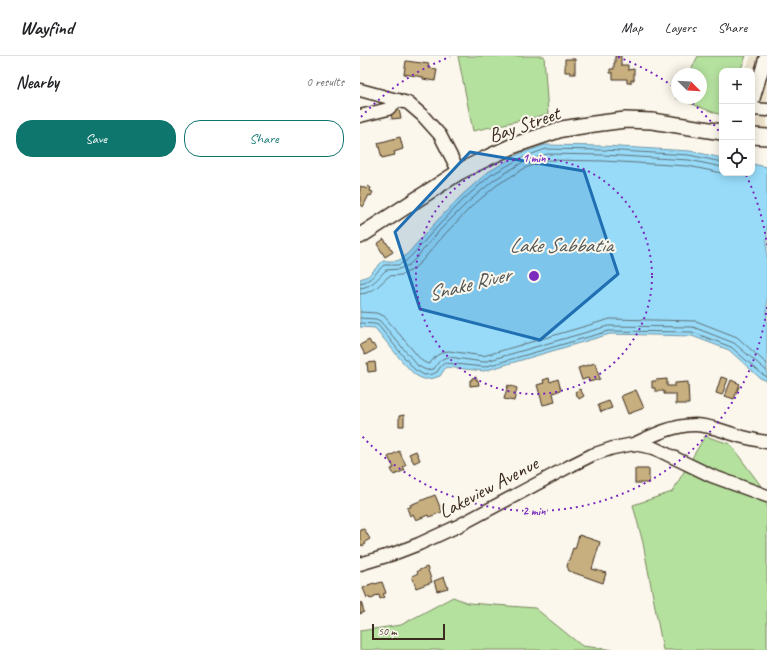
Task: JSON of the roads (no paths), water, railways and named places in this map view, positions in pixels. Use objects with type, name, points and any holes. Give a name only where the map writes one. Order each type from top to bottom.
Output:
[{"type":"main road","name":"Bay Street","points":[[360,234],[459,172],[515,145],[562,129],[625,120],[652,121],[719,132]]},
{"type":"main road","points":[[755,136],[767,137]]},
{"type":"street","points":[[755,94],[765,59],[767,57]]},
{"type":"street","points":[[360,90],[408,103],[422,115],[440,135],[459,172]]},
{"type":"street","points":[[360,116],[388,109],[398,100]]},
{"type":"street","points":[[755,109],[767,110]]},
{"type":"street","name":"Lakeview Avenue","points":[[360,564],[393,554],[458,526],[592,455],[613,448],[634,444],[653,435],[674,428],[695,425],[712,427],[744,438],[767,442]]},
{"type":"street","name":"Lakeview Avenue","points":[[634,444],[654,448],[712,476],[767,496]]},
{"type":"water","name":"Lake Sabbatia","points":[[545,145],[603,146],[690,151],[719,157],[719,176],[755,176],[755,165],[767,167],[767,381],[760,378],[729,350],[692,336],[610,334],[484,371],[446,367],[440,376],[423,379],[413,373],[375,328],[360,327],[360,279],[368,276],[383,261],[397,261],[403,258],[461,196],[488,172],[519,154]]},
{"type":"water label","name":"Snake River","points":[[469,284]]}]
